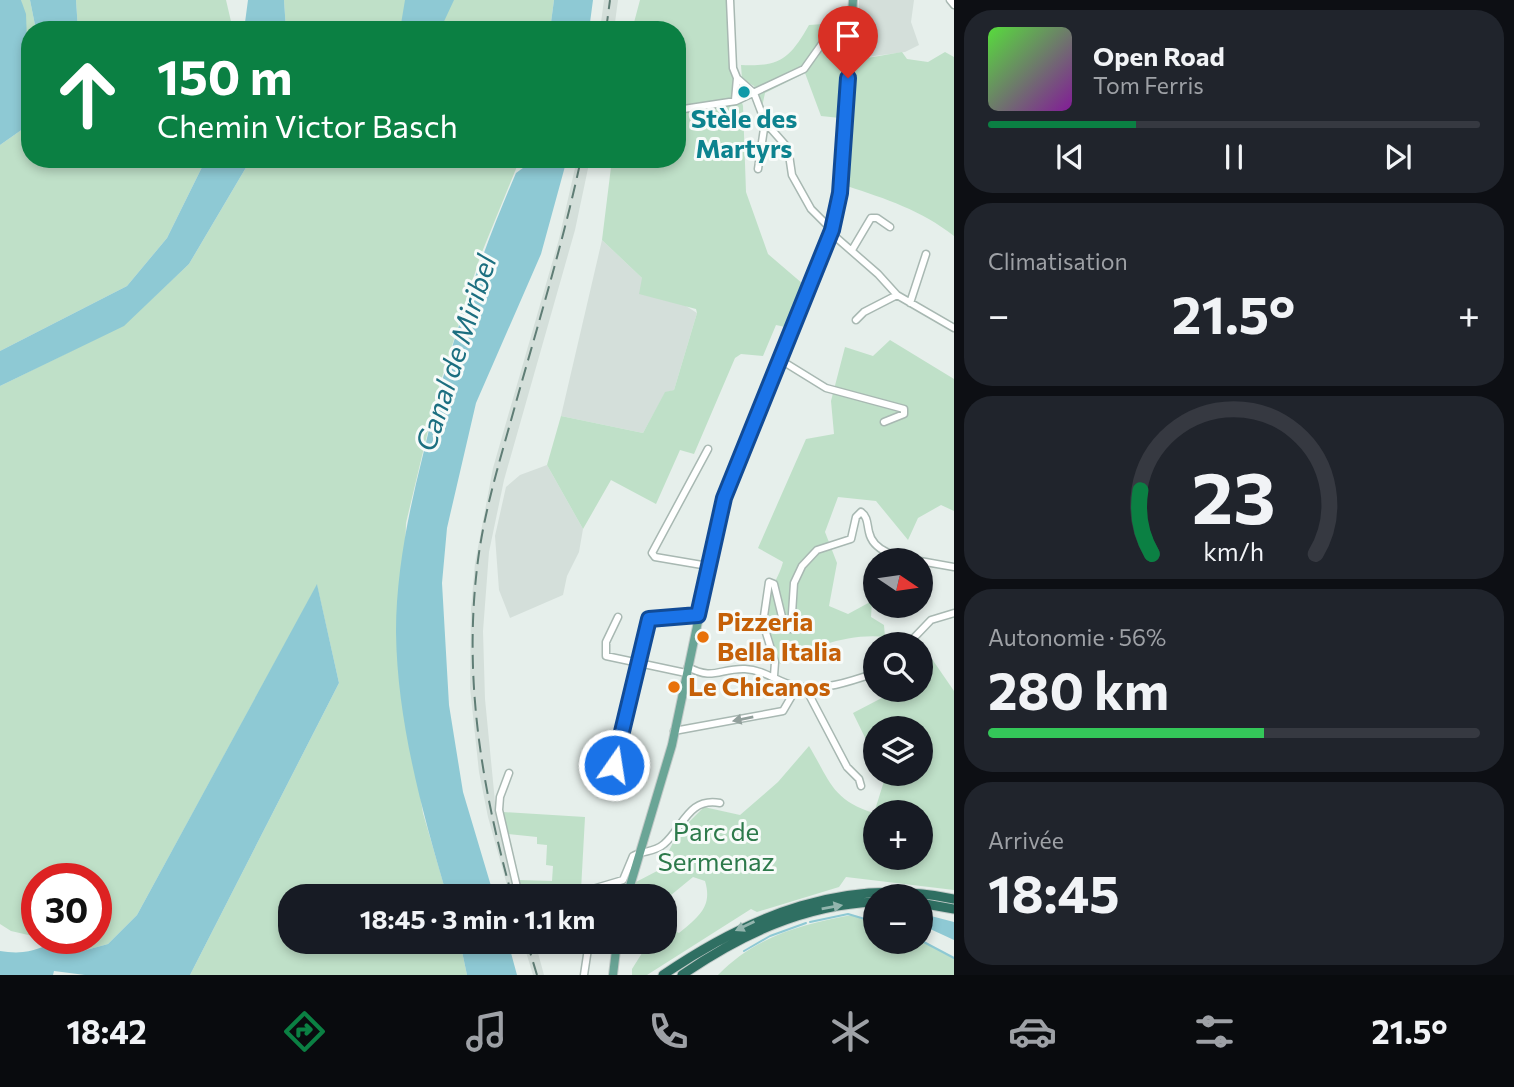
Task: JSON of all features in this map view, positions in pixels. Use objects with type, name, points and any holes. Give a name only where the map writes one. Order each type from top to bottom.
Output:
[{"type":"highway","points":[[663,975],[746,925],[810,902],[885,892],[954,899]]},
{"type":"highway","points":[[682,975],[730,944],[779,921],[839,905],[863,903]]},
{"type":"highway","points":[[933,905],[954,909]]},
{"type":"main road","points":[[631,884],[674,731],[724,498],[831,232],[840,193],[853,0]]},
{"type":"main road","points":[[612,975],[615,954]]},
{"type":"street","points":[[730,0],[730,44],[738,94],[734,101]]},
{"type":"street","points":[[950,0],[954,5]]},
{"type":"street","points":[[686,109],[734,101],[804,69],[826,38],[843,24],[852,24]]},
{"type":"street","points":[[737,78],[754,93],[765,122],[788,148],[792,175],[811,209],[831,232],[897,295],[954,328]]},
{"type":"street","points":[[758,169],[765,122]]},
{"type":"street","points":[[852,250],[870,218],[877,218],[890,227]]},
{"type":"street","points":[[910,303],[926,254]]},
{"type":"street","points":[[856,320],[864,312],[897,295]]},
{"type":"street","points":[[779,359],[826,388],[904,409],[904,414],[884,422]]},
{"type":"street","points":[[708,449],[652,553],[655,557],[708,566]]},
{"type":"street","points":[[774,676],[775,662],[763,623],[769,582],[774,584],[784,625],[791,629],[794,583],[802,566],[817,550],[851,539],[857,514],[861,512],[876,547],[879,548]]},
{"type":"street","points":[[933,563],[954,567]]},
{"type":"street","points":[[920,632],[932,620],[954,613]]},
{"type":"street","points":[[614,765],[649,619],[698,615]]},
{"type":"street","points":[[618,617],[605,646],[607,658],[687,670],[706,676],[744,669],[774,676],[797,687],[823,687],[863,676]]},
{"type":"street","points":[[674,731],[783,710],[797,687]]},
{"type":"street","points":[[805,687],[847,767],[859,779],[861,786]]},
{"type":"street","points":[[509,773],[500,797],[499,810],[516,884]]},
{"type":"street","points":[[610,884],[623,880],[633,856],[663,846],[698,805],[708,801],[720,803]]},
{"type":"street","points":[[584,975],[587,954]]},
{"type":"shaded area","points":[[604,0],[618,0],[615,21],[601,21]]},
{"type":"shaded area","points":[[859,0],[914,0],[911,22],[919,45],[905,52],[859,58]]},
{"type":"shaded area","points":[[575,168],[588,168],[575,230],[504,480],[489,552],[483,631],[485,699],[496,812],[514,884],[507,884],[488,817],[479,772],[470,688],[471,609],[475,563],[493,468],[559,239]]},
{"type":"shaded area","points":[[602,240],[642,278],[697,313],[674,390],[665,393],[643,433],[561,416]]},
{"type":"shaded area","points":[[547,465],[583,529],[579,552],[567,576],[563,595],[510,618],[499,590],[495,536],[506,487],[520,475]]},
{"type":"shaded area","points":[[527,954],[538,954],[544,975],[533,975]]},
{"type":"green space","points":[[21,0],[30,0],[34,21],[24,21]]},
{"type":"green space","points":[[76,0],[226,0],[231,21],[77,21]]},
{"type":"green space","points":[[284,0],[554,0],[551,21],[285,21]]},
{"type":"green space","points":[[640,0],[728,0],[729,57],[743,106],[746,192],[768,254],[803,284],[785,327],[776,325],[763,356],[741,354],[735,358],[694,454],[680,450],[656,504],[611,480],[583,529],[547,465],[561,416],[643,433],[665,392],[674,390],[697,313],[696,309],[639,294],[642,278],[602,240],[611,168],[686,168],[686,21],[634,21]]},
{"type":"green space","points":[[838,23],[839,30],[847,34],[840,118],[821,116],[805,73],[765,93],[762,107],[754,86],[742,79],[741,65],[775,62],[790,53],[809,25]]},
{"type":"green space","points":[[902,52],[907,59],[928,62],[945,52],[954,57],[954,236],[916,212],[847,186],[854,63],[856,60]]},
{"type":"green space","points":[[21,130],[21,168],[202,168],[167,238],[127,286],[0,351],[0,145]]},
{"type":"green space","points":[[246,168],[516,168],[480,257],[437,393],[406,523],[401,678],[423,813],[444,884],[278,884],[278,954],[463,954],[467,975],[190,975],[339,683],[317,585],[137,915],[112,940],[112,863],[21,863],[21,933],[0,924],[0,386],[124,325],[189,264]]},
{"type":"green space","points":[[890,340],[954,379],[954,511],[941,505],[918,518],[908,540],[876,501],[838,497],[825,532],[837,563],[829,606],[848,614],[863,606],[863,618],[873,618],[884,625],[885,632],[863,632],[863,637],[831,643],[780,664],[767,626],[766,607],[783,562],[758,548],[806,439],[834,434],[831,401],[845,347],[873,356]]},
{"type":"green space","name":"Parc de Sermenaz","points":[[933,660],[954,691],[954,890],[933,887],[933,884],[904,884],[846,877],[839,887],[757,912],[751,909],[647,975],[632,975],[632,969],[641,954],[677,954],[677,932],[698,916],[707,898],[705,881],[693,877],[677,890],[677,884],[636,882],[659,870],[678,833],[704,807],[740,815],[778,782],[809,746],[834,788],[849,802],[863,809],[863,870],[933,870],[933,800],[878,800],[882,786],[933,786],[933,716],[863,716],[863,733],[853,713],[874,702],[933,702]]},
{"type":"green space","points":[[503,812],[585,817],[581,884],[519,884],[518,880],[552,881],[553,866],[546,865],[547,845],[537,844],[537,837],[507,834]]},
{"type":"green space","points":[[852,915],[863,919],[863,954],[933,954],[933,947],[954,958],[954,975],[718,975],[747,951],[763,942],[815,923]]},
{"type":"water","points":[[0,0],[21,0],[26,21],[21,21],[21,130],[0,145]]},
{"type":"water","points":[[30,0],[76,0],[77,21],[34,21]]},
{"type":"water","points":[[248,0],[284,0],[285,21],[245,21]]},
{"type":"water","points":[[405,0],[454,0],[444,21],[402,21]]},
{"type":"water","points":[[554,0],[593,0],[590,21],[551,21]]},
{"type":"water","points":[[202,168],[246,168],[189,264],[124,326],[0,386],[0,351],[127,286],[167,238]]},
{"type":"water","name":"Canal de Miribel","points":[[523,168],[565,168],[541,254],[476,403],[447,528],[442,583],[449,705],[463,792],[490,884],[444,884],[420,799],[406,732],[397,665],[398,588],[412,502],[431,422],[451,350],[516,173]]},
{"type":"water","points":[[317,584],[339,683],[190,975],[85,975],[54,971],[53,975],[0,975],[0,951],[21,954],[112,954],[112,940],[137,915]]},
{"type":"water","points":[[933,917],[954,922],[954,940],[933,930]]},
{"type":"water","points":[[463,954],[511,954],[517,975],[467,975]]},
{"type":"waterway","points":[[810,922],[848,914],[863,918]]},
{"type":"waterway","points":[[744,951],[770,936],[806,923]]},
{"type":"waterway","points":[[933,947],[954,958]]},
{"type":"railway","points":[[607,21],[610,0]]},
{"type":"railway","points":[[509,884],[491,813],[474,688],[474,603],[478,560],[489,501],[579,168]]},
{"type":"railway","points":[[531,954],[537,975]]},
{"type":"place","name":"Stèle des Martyrs","points":[[744,92]]},
{"type":"place","name":"Pizzeria Bella Italia","points":[[703,637]]},
{"type":"place","name":"Le Chicanos","points":[[674,687]]},
{"type":"route","points":[[614,765],[649,619],[698,615],[724,498],[832,230],[840,193],[848,78]]}]
